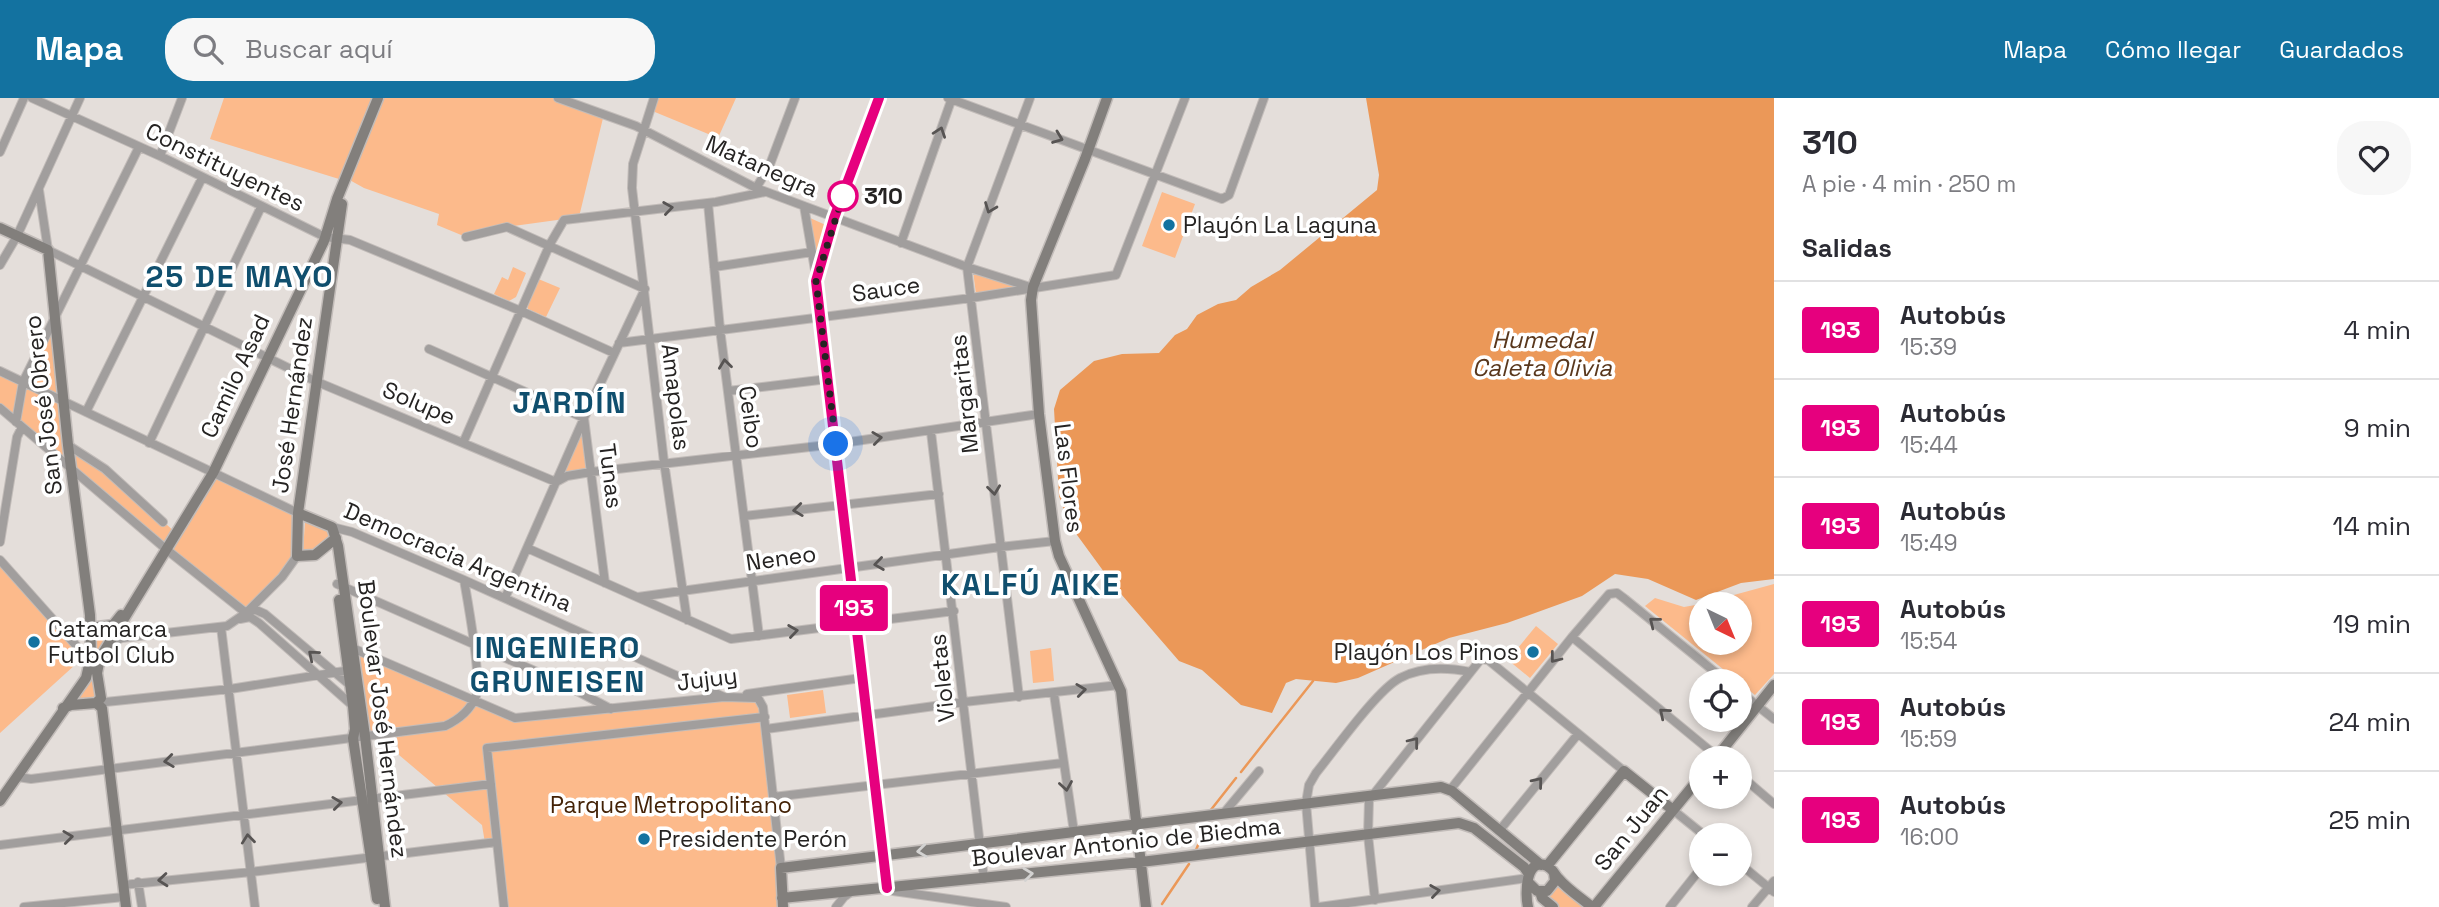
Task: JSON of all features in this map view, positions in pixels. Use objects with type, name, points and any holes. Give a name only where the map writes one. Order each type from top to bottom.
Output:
[{"type":"street","points":[[0,152],[24,98]]},
{"type":"street","name":"Constituyentes","points":[[32,98],[160,156],[261,207],[331,237]]},
{"type":"street","points":[[0,265],[17,236],[80,98]]},
{"type":"street","name":"Camilo Asad","points":[[111,633],[213,474],[267,359],[331,237],[346,177],[378,98]]},
{"type":"street","name":"Matanegra","points":[[558,98],[643,129],[756,188],[967,267],[1033,287]]},
{"type":"street","name":"Amapolas","points":[[654,98],[631,174],[664,463],[687,620]]},
{"type":"street","points":[[756,188],[769,167],[795,98]]},
{"type":"street","points":[[816,281],[834,218],[879,98]]},
{"type":"street","points":[[901,243],[951,98],[1226,198],[1264,98]]},
{"type":"street","name":"Margaritas","points":[[1019,697],[967,267],[1030,98]]},
{"type":"street","name":"Las Flores","points":[[1107,98],[1033,287],[1031,300],[1039,414],[1055,541],[1059,556],[1119,685],[1146,907]]},
{"type":"street","points":[[1156,174],[1185,98]]},
{"type":"street","points":[[160,156],[180,99]]},
{"type":"street","points":[[0,542],[19,425],[23,382],[139,147]]},
{"type":"street","name":"Sauce","points":[[619,343],[971,298],[1116,275],[1156,174]]},
{"type":"street","points":[[86,412],[202,178]]},
{"type":"street","name":"San José Obrero","points":[[39,190],[90,615],[90,661],[86,678],[73,701]]},
{"type":"street","points":[[463,443],[550,244],[564,220],[708,203],[768,192]]},
{"type":"street","name":"Ceibo","points":[[708,203],[720,329],[759,636]]},
{"type":"street","points":[[804,206],[836,444],[881,856],[887,888],[1006,907]]},
{"type":"street","points":[[149,443],[261,207]]},
{"type":"street","points":[[466,237],[507,227],[550,244],[645,289],[584,418],[505,598]]},
{"type":"street","points":[[0,228],[48,250]]},
{"type":"street","points":[[331,237],[361,245],[521,311],[614,353]]},
{"type":"street","name":"José Hernández","points":[[298,556],[298,513],[331,237]]},
{"type":"street","name":"Solupe","points":[[48,250],[315,381],[556,482]]},
{"type":"street","points":[[714,267],[812,252]]},
{"type":"street","name":"Tunas","points":[[429,349],[584,418],[605,583]]},
{"type":"street","name":"Democracia Argentina","points":[[0,370],[334,532],[352,532],[724,697]]},
{"type":"street","points":[[728,391],[828,379]]},
{"type":"street","points":[[0,408],[166,550],[253,607],[259,623]]},
{"type":"street","points":[[556,482],[567,476],[591,472],[931,432],[1039,414]]},
{"type":"street","name":"Violetas","points":[[931,432],[984,879]]},
{"type":"street","points":[[68,445],[105,469],[163,522]]},
{"type":"street","points":[[744,516],[939,494]]},
{"type":"street","points":[[237,620],[282,577],[298,556],[309,557],[323,550],[334,532]]},
{"type":"street","name":"Boulevar José Hernández","points":[[334,532],[349,646],[354,661],[356,702],[353,738],[367,799],[385,907]]},
{"type":"street","name":"Neneo","points":[[637,597],[1055,541]]},
{"type":"street","points":[[527,548],[731,639],[954,611]]},
{"type":"street","name":"Boulevar José Hernández","points":[[323,550],[330,549],[333,554],[341,586]]},
{"type":"street","points":[[0,560],[90,661]]},
{"type":"street","points":[[18,777],[31,779],[445,726],[459,719],[474,700],[477,686],[474,644],[464,580]]},
{"type":"street","points":[[341,586],[571,687],[612,709]]},
{"type":"street","points":[[1593,907],[1445,788],[1528,694],[1605,596],[1617,593],[1711,669]]},
{"type":"street","points":[[253,607],[260,606],[265,614],[349,685]]},
{"type":"street","points":[[90,615],[95,625],[111,633]]},
{"type":"street","points":[[77,646],[86,645],[95,629],[111,633],[221,626],[250,617],[319,676],[356,702]]},
{"type":"street","points":[[221,626],[255,907]]},
{"type":"street","points":[[96,703],[101,698],[98,661],[111,633]]},
{"type":"street","points":[[1572,637],[1704,746]]},
{"type":"street","name":"Boulevar José Hernández","points":[[349,646],[349,685],[365,736],[367,799]]},
{"type":"street","name":"Jujuy","points":[[349,646],[515,718],[724,697],[861,678]]},
{"type":"street","points":[[1375,900],[1368,835],[1368,804],[1479,660],[1488,660],[1690,823]]},
{"type":"street","points":[[0,801],[63,708],[73,701],[96,703],[230,690],[347,671],[352,669],[354,661]]},
{"type":"street","points":[[1469,672],[1443,668],[1408,675],[1389,686],[1316,773],[1309,785],[1306,803],[1317,907],[1528,878]]},
{"type":"street","points":[[766,729],[964,702],[1119,685]]},
{"type":"street","points":[[1726,746],[1774,685]]},
{"type":"street","points":[[1054,694],[1074,832]]},
{"type":"street","points":[[724,697],[758,698],[762,702],[783,903]]},
{"type":"street","points":[[1752,702],[1774,719]]},
{"type":"street","points":[[96,703],[102,708],[125,896]]},
{"type":"street","points":[[504,907],[487,748],[765,717]]},
{"type":"street","points":[[1499,831],[1578,734]]},
{"type":"street","points":[[773,797],[1063,763]]},
{"type":"street","points":[[1223,814],[1259,771]]},
{"type":"street","points":[[1547,868],[1624,771]]},
{"type":"street","points":[[0,845],[491,784]]},
{"type":"street","points":[[1752,785],[1774,804]]},
{"type":"street","name":"Boulevar Antonio de Biedma","points":[[781,868],[1445,788]]},
{"type":"street","name":"San Juan","points":[[1593,907],[1689,791]]},
{"type":"street","name":"Boulevar Antonio de Biedma","points":[[783,903],[852,892],[1141,862],[1459,823],[1473,828],[1524,867],[1528,878]]},
{"type":"street","points":[[24,907],[125,896],[138,882],[251,872],[497,842]]},
{"type":"street","name":"Boulevar José Hernández","points":[[375,856],[378,907]]},
{"type":"street","points":[[1528,907],[1528,878],[1533,867],[1547,868]]},
{"type":"street","points":[[1538,891],[1547,891],[1553,885],[1547,868]]},
{"type":"street","points":[[1752,872],[1772,886],[1752,907]]},
{"type":"street","points":[[1528,878],[1542,898],[1553,907]]},
{"type":"street","points":[[138,882],[142,907]]},
{"type":"street","points":[[1670,907],[1689,883]]},
{"type":"street","points":[[1533,907],[1538,891]]},
{"type":"street","points":[[836,907],[852,892]]},
{"type":"green space","points":[[224,98],[558,98],[604,114],[579,217],[507,227],[466,237],[437,225],[439,214],[364,188],[346,178],[339,179],[210,139]]},
{"type":"green space","points":[[654,98],[736,98],[718,138],[650,110]]},
{"type":"green space","name":"Playón La Laguna","points":[[1162,192],[1195,204],[1175,258],[1142,246]]},
{"type":"green space","points":[[810,218],[828,226],[817,264]]},
{"type":"green space","points":[[513,267],[526,273],[516,297],[509,301],[494,294],[502,277],[508,280]]},
{"type":"green space","points":[[973,271],[1025,286],[976,294]]},
{"type":"green space","points":[[536,278],[560,288],[546,317],[528,309],[526,303]]},
{"type":"green space","points":[[51,329],[57,394],[27,379]]},
{"type":"green space","points":[[0,371],[63,402],[68,445],[105,469],[176,533],[213,473],[298,513],[297,556],[246,613],[0,408]]},
{"type":"green space","points":[[583,431],[589,468],[562,475]]},
{"type":"green space","points":[[310,520],[328,528],[330,539],[315,551],[303,551],[305,523]]},
{"type":"green space","name":"Catamarca Futbol Club","points":[[0,564],[83,659],[0,733]]},
{"type":"green space","points":[[1774,584],[1774,674],[1755,695],[1752,693],[1752,669],[1723,669],[1706,655],[1752,655],[1752,592],[1745,592]]},
{"type":"green space","points":[[1655,598],[1689,606],[1689,642],[1645,606]]},
{"type":"green space","name":"Playón Los Pinos","points":[[1536,626],[1558,644],[1530,678],[1508,660]]},
{"type":"green space","points":[[108,629],[111,633],[100,652],[98,698],[78,702],[75,696],[95,632]]},
{"type":"green space","name":"Parque Metropolitano","points":[[353,648],[515,718],[724,697],[762,702],[783,907],[504,907],[497,842],[485,843],[482,825],[399,755],[396,732],[365,736]]},
{"type":"green space","points":[[1051,648],[1054,681],[1033,683],[1030,651]]},
{"type":"green space","points":[[823,690],[826,713],[790,718],[787,695]]},
{"type":"green space","points":[[1558,885],[1585,907],[1559,907],[1549,898]]},
{"type":"water","name":"Humedal Caleta Olivia","points":[[1366,98],[1774,98],[1774,579],[1741,583],[1717,592],[1689,592],[1689,597],[1648,579],[1615,574],[1582,596],[1507,623],[1449,638],[1358,678],[1336,683],[1296,679],[1286,683],[1272,713],[1241,705],[1202,670],[1179,661],[1115,587],[1069,524],[1059,496],[1054,409],[1060,390],[1094,361],[1122,354],[1159,353],[1175,335],[1187,329],[1197,315],[1218,304],[1236,300],[1251,287],[1280,270],[1377,190],[1379,175]]},
{"type":"waterway","points":[[1241,772],[1313,681]]},
{"type":"waterway","points":[[1210,811],[1236,778]]},
{"type":"waterway","points":[[1196,850],[1208,821]]},
{"type":"waterway","points":[[1162,904],[1189,864]]},
{"type":"bus line","name":"193","points":[[879,98],[834,218],[816,281],[881,856],[887,888]]},
{"type":"place","name":"310","points":[[843,196]]},
{"type":"place","name":"Playón La Laguna","points":[[1169,225]]},
{"type":"place","name":"Catamarca Futbol Club","points":[[34,642]]},
{"type":"place","name":"Playón Los Pinos","points":[[1533,652]]},
{"type":"place","name":"Presidente Perón","points":[[644,839]]},
{"type":"district","name":"25 DE MAYO","points":[[240,277]]},
{"type":"district","name":"JARDÍN","points":[[570,403]]},
{"type":"district","name":"KALFÚ AIKE","points":[[1031,585]]},
{"type":"district","name":"INGENIERO GRUNEISEN","points":[[558,665]]},
{"type":"route","points":[[836,444],[816,281],[846,186],[843,196]]}]
